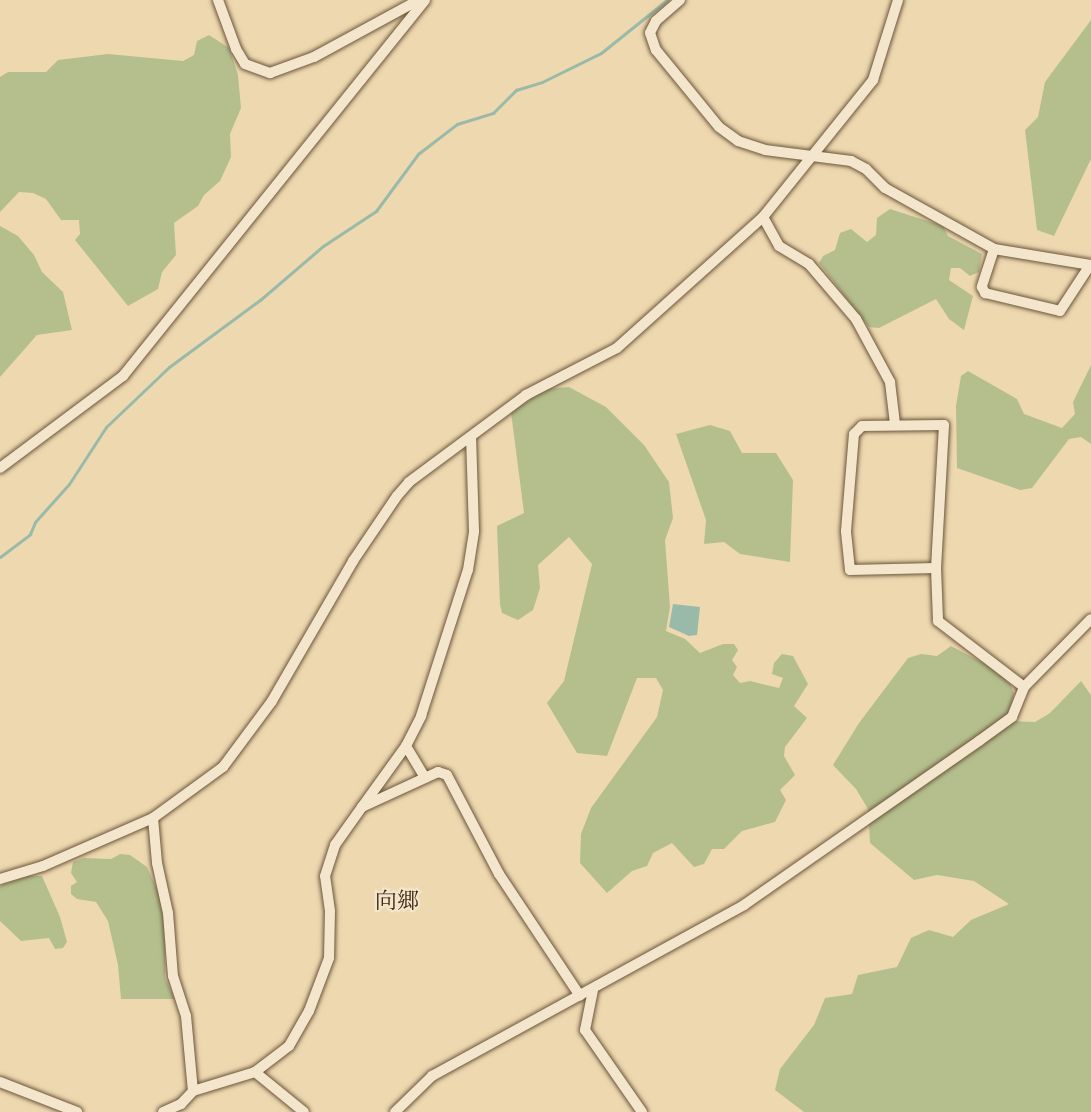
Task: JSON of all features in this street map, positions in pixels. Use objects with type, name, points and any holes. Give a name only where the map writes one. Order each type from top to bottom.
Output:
[{"type":"street","points":[[218,0],[236,49],[245,64],[270,73],[314,57],[419,0]]},
{"type":"street","points":[[0,468],[123,376],[425,0]]},
{"type":"street","points":[[680,0],[656,21],[650,33],[656,50],[705,111],[738,141],[765,150],[851,161],[866,169],[885,188],[994,249],[1090,265],[1060,311],[985,293],[982,287],[994,249]]},
{"type":"street","points":[[0,879],[44,866],[153,818],[223,767],[272,701],[385,512],[409,482],[471,438],[526,394],[616,348],[763,217],[873,80],[898,0]]},
{"type":"street","points":[[763,217],[779,246],[809,264],[856,319],[890,382],[895,424]]},
{"type":"street","points":[[936,568],[850,570],[846,531],[854,434],[862,426],[944,425],[936,568],[938,621],[1024,687]]},
{"type":"street","points":[[193,1091],[255,1072],[289,1046],[321,985],[331,942],[327,865],[362,807],[406,746],[421,716],[468,570],[474,531],[471,438]]},
{"type":"street","points":[[395,1112],[432,1076],[593,990],[744,905],[854,829],[1012,717],[1024,687],[1091,619]]},
{"type":"street","points":[[406,746],[425,778]]},
{"type":"street","points":[[362,807],[438,772],[447,775],[499,873],[580,996]]},
{"type":"street","points":[[153,818],[157,863],[168,913],[173,976],[186,1016],[193,1091],[182,1108],[163,1112]]},
{"type":"street","points":[[593,990],[585,1030],[642,1112]]},
{"type":"street","points":[[255,1072],[304,1112]]},
{"type":"street","points":[[0,1082],[77,1112]]},
{"type":"green space","points":[[1091,20],[1091,159],[1054,236],[1037,230],[1025,130],[1038,117],[1045,82]]},
{"type":"green space","points":[[209,35],[229,48],[238,75],[241,108],[230,134],[231,157],[220,181],[204,195],[198,206],[174,223],[176,255],[162,272],[158,289],[128,306],[75,240],[80,234],[79,220],[61,220],[46,199],[33,193],[19,192],[0,212],[0,77],[8,72],[46,72],[58,60],[108,54],[183,61],[194,55],[197,41]]},
{"type":"green space","points":[[890,209],[943,226],[948,236],[982,254],[979,272],[970,276],[960,268],[951,268],[949,280],[973,296],[964,330],[949,319],[936,299],[879,328],[869,327],[819,263],[823,256],[835,250],[840,233],[851,229],[867,242],[876,235],[877,218]]},
{"type":"green space","points":[[0,226],[18,236],[34,255],[42,272],[63,292],[72,330],[37,335],[0,377]]},
{"type":"green space","points":[[1091,365],[1091,444],[1081,437],[1069,439],[1032,488],[1020,490],[957,468],[956,406],[961,376],[968,371],[1017,399],[1024,414],[1062,428],[1075,414],[1073,402]]},
{"type":"green space","points":[[569,387],[606,407],[644,445],[669,482],[673,518],[665,540],[670,607],[666,631],[685,639],[700,653],[723,644],[734,644],[738,650],[732,660],[737,667],[733,675],[740,683],[750,681],[779,688],[783,678],[772,674],[774,663],[782,654],[793,656],[808,684],[794,706],[807,718],[785,747],[784,756],[795,775],[780,790],[786,800],[775,822],[742,831],[724,849],[712,849],[704,864],[694,867],[672,843],[653,853],[647,866],[632,871],[607,893],[580,863],[581,834],[591,808],[657,717],[663,690],[656,678],[637,678],[607,756],[577,753],[547,703],[564,681],[592,564],[569,537],[538,565],[540,588],[533,610],[518,620],[502,613],[500,604],[497,526],[524,513],[511,412],[546,389]]},
{"type":"green space","points":[[710,425],[730,431],[742,453],[776,453],[793,480],[790,562],[740,554],[724,542],[704,544],[706,520],[676,434]]},
{"type":"green space","points":[[951,646],[991,667],[1011,685],[1014,695],[1009,715],[1013,721],[1035,722],[1050,713],[1081,681],[1091,695],[1091,1112],[804,1112],[775,1090],[780,1069],[814,1025],[825,998],[852,994],[858,975],[897,967],[911,938],[929,930],[953,937],[971,920],[1009,904],[974,881],[937,875],[914,880],[870,843],[868,809],[856,789],[833,765],[859,723],[908,658],[921,654],[937,656]]},
{"type":"green space","points":[[120,854],[130,855],[147,867],[161,898],[165,919],[165,978],[175,999],[121,999],[118,965],[108,921],[96,902],[77,899],[71,894],[71,886],[77,882],[71,873],[73,862],[84,858],[111,859]]},
{"type":"green space","points":[[27,876],[42,876],[60,917],[67,942],[63,948],[55,949],[49,938],[21,941],[0,921],[0,886]]},
{"type":"shaded area","points":[[673,604],[700,607],[697,635],[689,636],[669,627]]},
{"type":"waterway","points":[[0,557],[30,534],[35,522],[69,484],[106,427],[169,367],[260,300],[323,246],[376,211],[418,154],[457,124],[493,113],[516,90],[542,82],[601,53],[667,0]]},
{"type":"district","name":"向郷","points":[[397,902]]}]
